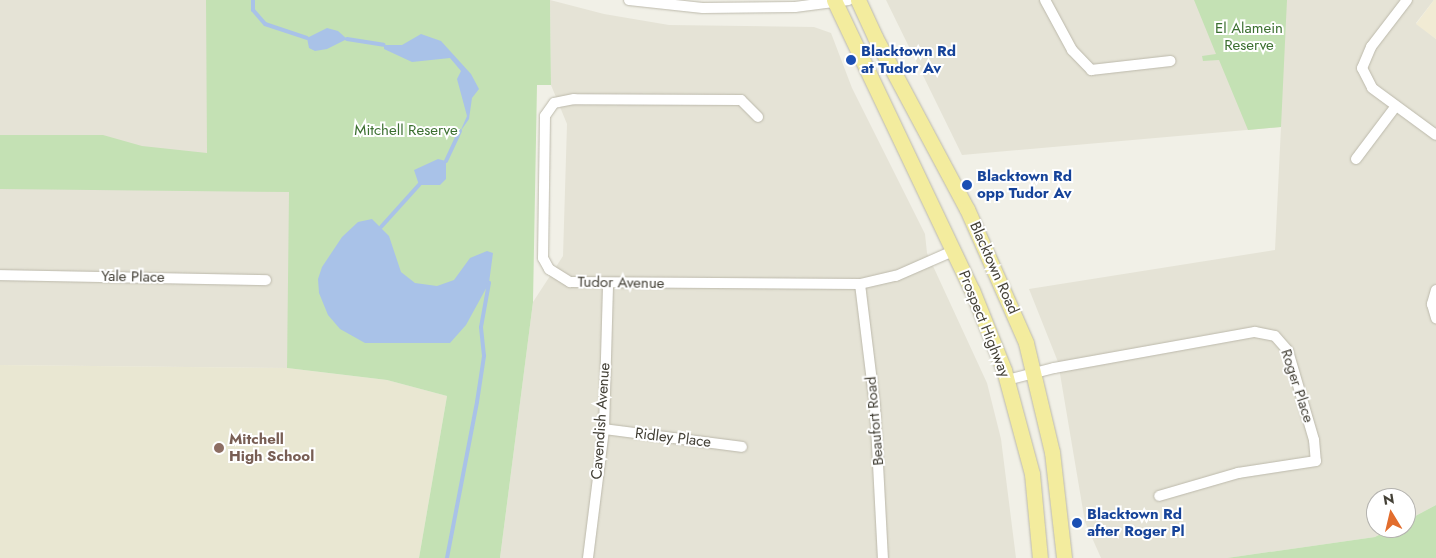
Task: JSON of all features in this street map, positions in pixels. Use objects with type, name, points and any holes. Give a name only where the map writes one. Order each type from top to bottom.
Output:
[{"type":"main road","name":"Blacktown Road","points":[[858,0],[875,37],[967,209],[1015,315],[1036,372],[1057,482],[1064,558]]},
{"type":"main road","name":"Prospect Highway","points":[[839,1],[883,104],[953,251],[1006,380],[1032,474],[1040,558]]},
{"type":"street","points":[[629,0],[703,8],[796,7],[839,1]]},
{"type":"street","points":[[1045,0],[1072,50],[1091,70],[1170,61]]},
{"type":"street","points":[[1407,0],[1372,47],[1362,68],[1372,88],[1436,135]]},
{"type":"street","name":"Tudor Avenue","points":[[758,117],[741,100],[574,99],[554,102],[545,116],[543,258],[550,269],[570,282],[860,284],[896,276],[953,251]]},
{"type":"street","points":[[1356,159],[1396,106]]},
{"type":"street","name":"Yale Place","points":[[0,275],[266,280]]},
{"type":"street","name":"Cavendish Avenue","points":[[588,558],[604,429],[608,283]]},
{"type":"street","name":"Beaufort Road","points":[[860,284],[876,407],[883,558]]},
{"type":"street","points":[[1436,290],[1432,304],[1436,318]]},
{"type":"street","name":"Roger Place","points":[[1006,380],[1036,372],[1255,332],[1275,336],[1282,342],[1308,422],[1316,461],[1238,474],[1160,496]]},
{"type":"street","name":"Ridley Place","points":[[604,429],[742,447]]},
{"type":"shaded area","points":[[0,0],[208,0],[293,180],[287,368],[0,365]]},
{"type":"shaded area","points":[[550,0],[604,14],[669,25],[814,27],[831,33],[852,88],[925,234],[927,253],[987,383],[1001,439],[1016,558],[500,558],[533,302],[563,256],[567,124],[551,85]]},
{"type":"shaded area","points":[[886,0],[1434,0],[1416,23],[1436,39],[1436,505],[1416,516],[1416,488],[1366,488],[1366,538],[1368,538],[1227,558],[1101,558],[1085,522],[1058,362],[1029,289],[1275,250],[1281,127],[962,155]]},
{"type":"shaded area","points":[[1434,0],[1436,0],[1436,39],[1416,24]]},
{"type":"shaded area","name":"Mitchell High School","points":[[0,365],[287,368],[387,380],[447,396],[419,558],[0,558]]},
{"type":"green space","name":"Mitchell Reserve","points":[[206,0],[550,0],[551,85],[537,85],[533,302],[500,558],[419,558],[447,396],[387,380],[287,368],[289,192],[0,189],[0,135],[103,135],[142,146],[207,153]]},
{"type":"green space","name":"El Alamein Reserve","points":[[1194,0],[1287,0],[1281,127],[1248,130],[1219,60],[1203,61],[1202,56],[1216,54]]},
{"type":"green space","points":[[1436,505],[1436,558],[1227,558],[1368,538],[1416,538],[1416,516]]},
{"type":"water","points":[[327,28],[338,31],[347,39],[327,49],[315,51],[309,48],[307,38]]},
{"type":"water","points":[[421,34],[441,41],[471,74],[479,89],[472,98],[469,119],[460,132],[467,116],[457,79],[461,71],[450,58],[412,62],[384,49],[384,45],[402,45]]},
{"type":"water","points":[[438,159],[446,161],[446,179],[440,185],[419,185],[414,170]]},
{"type":"water","points":[[372,219],[389,236],[401,272],[415,283],[437,286],[454,280],[470,258],[487,251],[493,253],[489,283],[466,325],[450,343],[365,343],[340,329],[328,315],[319,293],[318,279],[322,267],[342,237],[358,222]]},
{"type":"waterway","points":[[253,0],[253,10],[265,24],[307,38]]},
{"type":"waterway","points":[[347,39],[384,45]]},
{"type":"waterway","points":[[446,161],[460,131]]},
{"type":"waterway","points":[[381,227],[419,185]]},
{"type":"waterway","points":[[447,558],[477,402],[484,356],[481,327],[489,283]]},
{"type":"place","name":"Blacktown Rd at Tudor Av","points":[[851,60]]},
{"type":"place","name":"Blacktown Rd opp Tudor Av","points":[[967,185]]},
{"type":"place","name":"Mitchell High School","points":[[219,448]]},
{"type":"place","name":"Blacktown Rd after Roger Pl","points":[[1077,523]]}]
